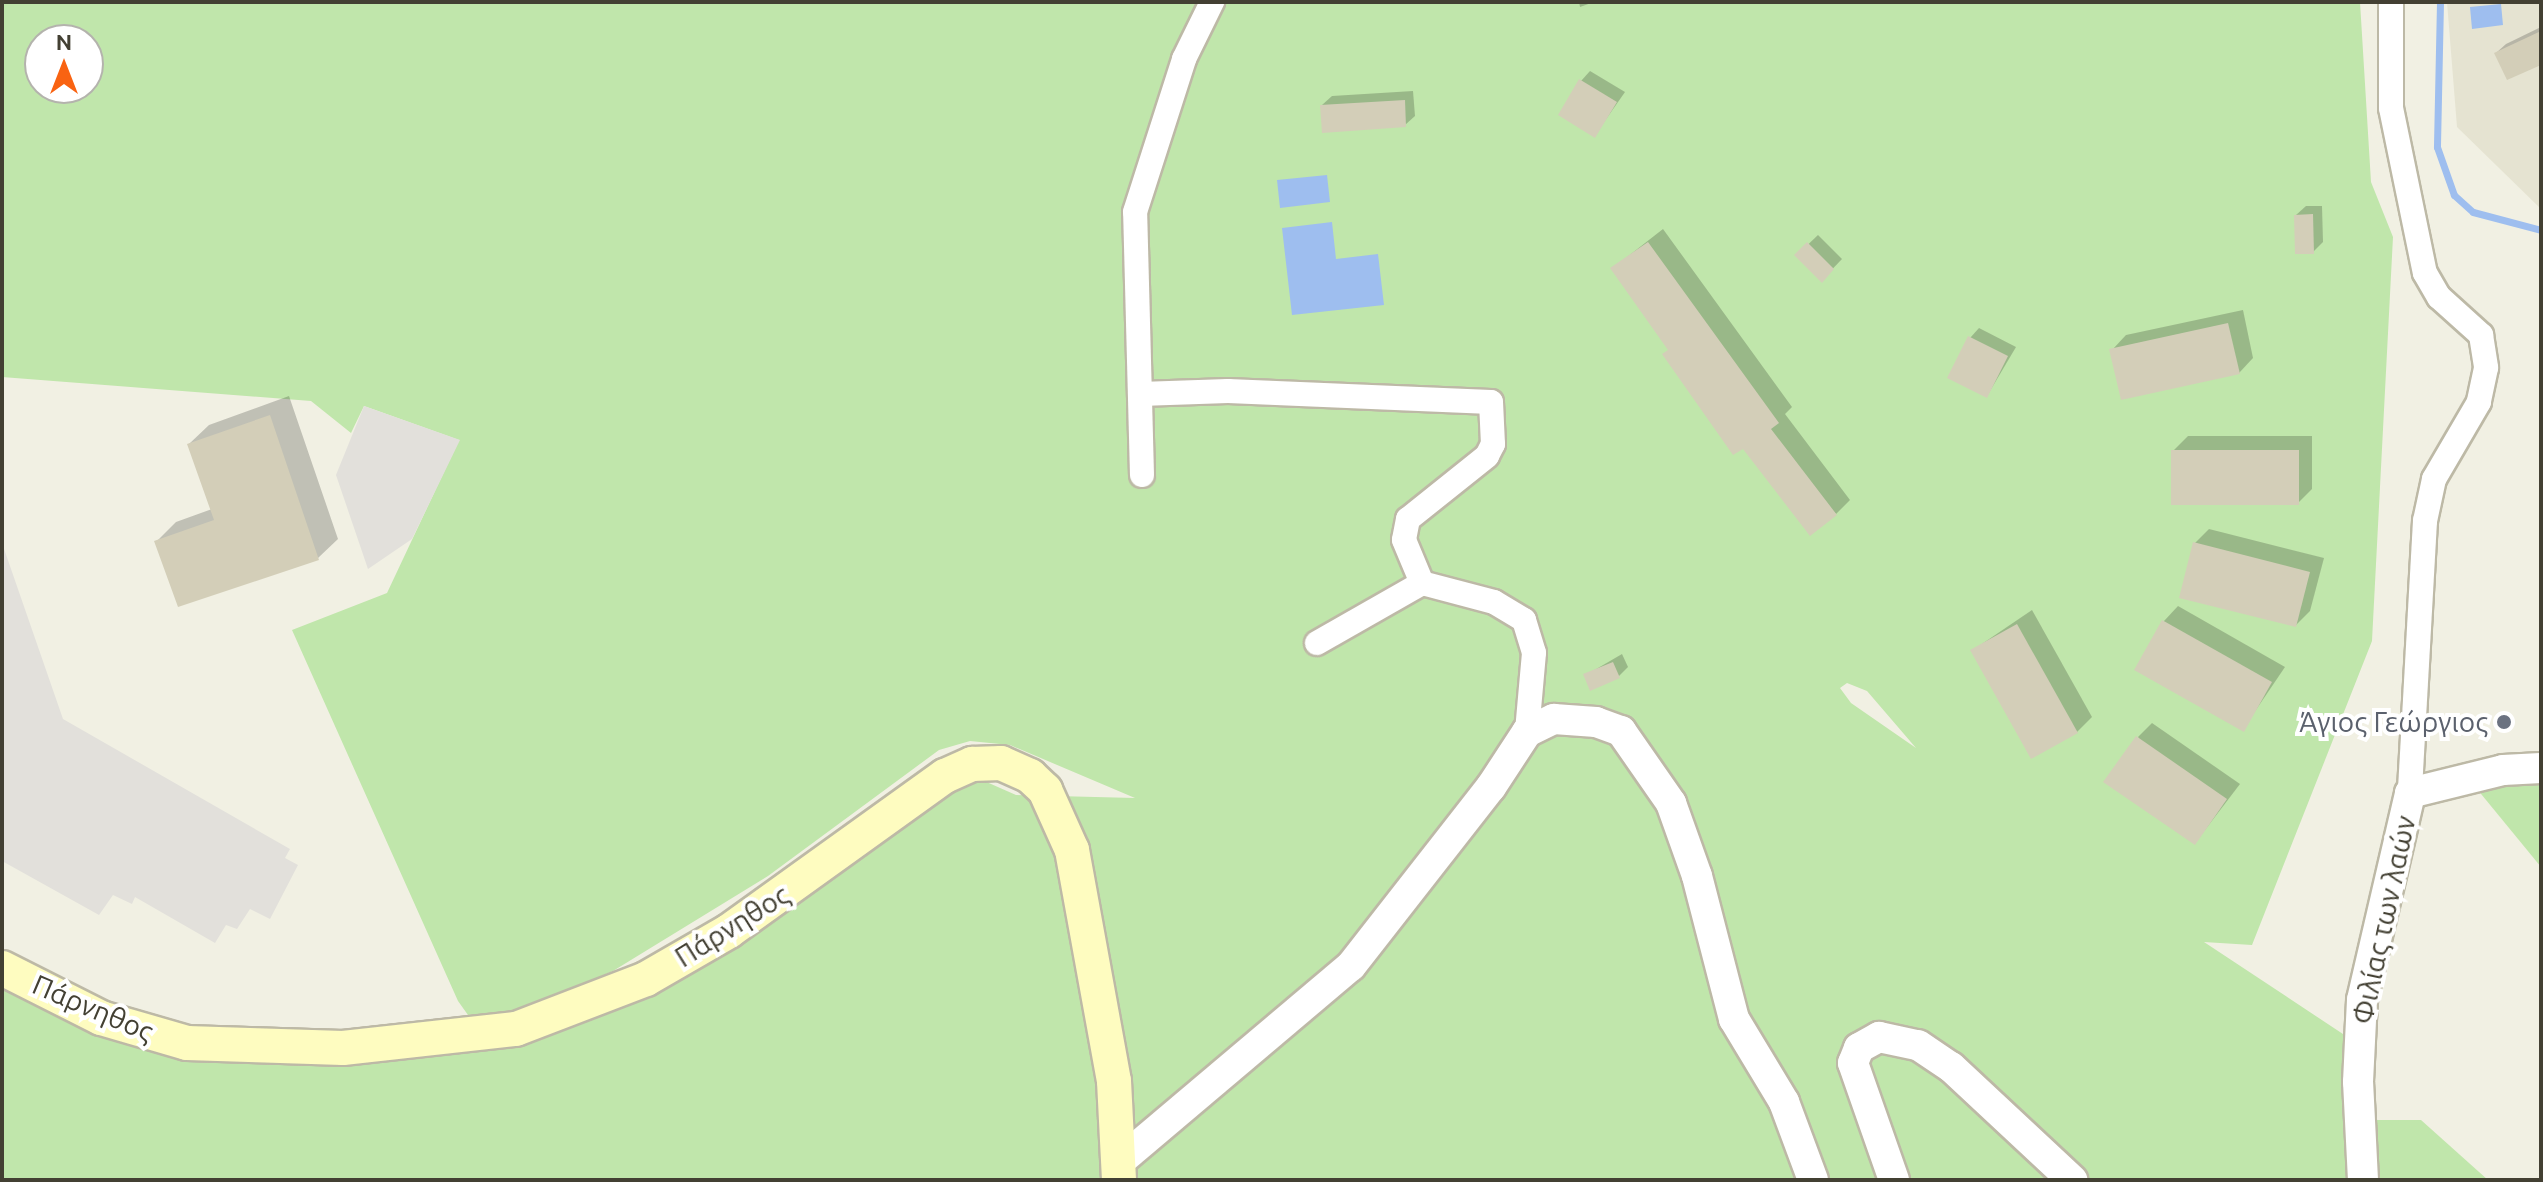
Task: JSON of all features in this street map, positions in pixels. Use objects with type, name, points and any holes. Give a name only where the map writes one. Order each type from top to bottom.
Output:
[{"type":"main road","name":"Πάρνηθος","points":[[2,968],[101,1018],[187,1043],[343,1048],[516,1029],[646,979],[742,923],[945,776],[966,766],[1001,763],[1023,771],[1045,790],[1072,850],[1114,1081],[1120,1170]]},
{"type":"street","points":[[1142,475],[1135,212],[1184,59],[1212,2]]},
{"type":"street","points":[[2391,2],[2391,108],[2425,273],[2439,297],[2481,335],[2486,368],[2479,402],[2434,479],[2425,521],[2410,793]]},
{"type":"street","points":[[1140,394],[1228,391],[1491,402],[1493,444],[1487,456],[1404,527],[1422,583]]},
{"type":"street","points":[[1120,1170],[1351,966],[1474,809],[1527,732],[1534,653],[1524,620],[1494,602],[1422,583],[1317,643]]},
{"type":"street","points":[[1527,732],[1554,719],[1596,722],[1621,731],[1636,747],[1671,803],[1697,876],[1734,1019],[1784,1102],[1813,1180]]},
{"type":"street","name":"Φιλίας των λαών","points":[[2363,1180],[2358,1082],[2362,1000],[2410,793],[2503,770],[2541,768]]},
{"type":"street","points":[[1894,1180],[1856,1081],[1853,1063],[1869,1042],[1918,1045],[1951,1067],[2072,1180]]},
{"type":"shaded area","points":[[2447,2],[2541,2],[2541,209],[2457,127]]},
{"type":"shaded area","points":[[364,406],[460,440],[412,539],[368,569],[336,475]]},
{"type":"shaded area","points":[[2,543],[63,719],[290,849],[285,858],[298,865],[270,919],[250,909],[237,929],[226,925],[215,943],[135,897],[132,904],[113,895],[99,915],[2,861]]},
{"type":"green space","points":[[2,2],[2360,2],[2371,182],[2393,237],[2372,641],[2252,945],[2204,942],[2346,1036],[2346,1180],[2,1180],[2,984],[239,1056],[626,1000],[953,780],[982,780],[1016,795],[1135,798],[1010,745],[970,741],[939,750],[768,876],[613,971],[516,1012],[468,1015],[458,1001],[292,630],[387,593],[459,440],[364,406],[351,433],[311,401],[2,377]],"holes":[[[1847,683],[1867,691],[1916,748],[1851,703],[1840,688]]]},
{"type":"green space","points":[[2541,781],[2541,867],[2477,789]]},
{"type":"green space","points":[[2370,1120],[2421,1120],[2488,1180],[2371,1180]]},
{"type":"water","points":[[2501,4],[2503,25],[2472,29],[2470,7]]},
{"type":"water","points":[[1327,175],[1330,202],[1280,208],[1277,180]]},
{"type":"water","points":[[1332,222],[1336,259],[1378,254],[1384,305],[1292,315],[1282,228]]},
{"type":"building","points":[[2541,31],[2541,65],[2507,80],[2494,53]]},
{"type":"building","points":[[1579,79],[1617,102],[1595,138],[1558,115]]},
{"type":"building","points":[[1405,100],[1406,127],[1322,133],[1320,105]]},
{"type":"building","points":[[2313,214],[2314,254],[2295,254],[2294,215]]},
{"type":"building","points":[[1648,242],[1779,423],[1771,429],[1837,515],[1810,536],[1743,449],[1733,455],[1662,354],[1668,350],[1610,268]]},
{"type":"building","points":[[1807,242],[1834,269],[1822,283],[1794,255]]},
{"type":"building","points":[[2228,323],[2240,374],[2121,400],[2109,349]]},
{"type":"building","points":[[1968,336],[2008,356],[1987,398],[1947,378]]},
{"type":"building","points":[[270,415],[319,560],[178,607],[154,541],[214,520],[187,444]]},
{"type":"building","points":[[2171,450],[2299,450],[2299,505],[2171,505]]},
{"type":"building","points":[[2193,542],[2310,572],[2296,627],[2179,598]]},
{"type":"building","points":[[2162,620],[2272,682],[2244,732],[2134,670]]},
{"type":"building","points":[[2017,624],[2078,733],[2031,759],[1970,650]]},
{"type":"building","points":[[1613,662],[1620,678],[1590,691],[1583,674]]},
{"type":"building","points":[[2136,736],[2227,799],[2195,845],[2103,782]]},
{"type":"waterway","points":[[2440,2],[2437,147],[2454,195],[2473,212],[2541,230]]},
{"type":"place","name":"Άγιος Γεώργιος","points":[[2504,722]]}]
